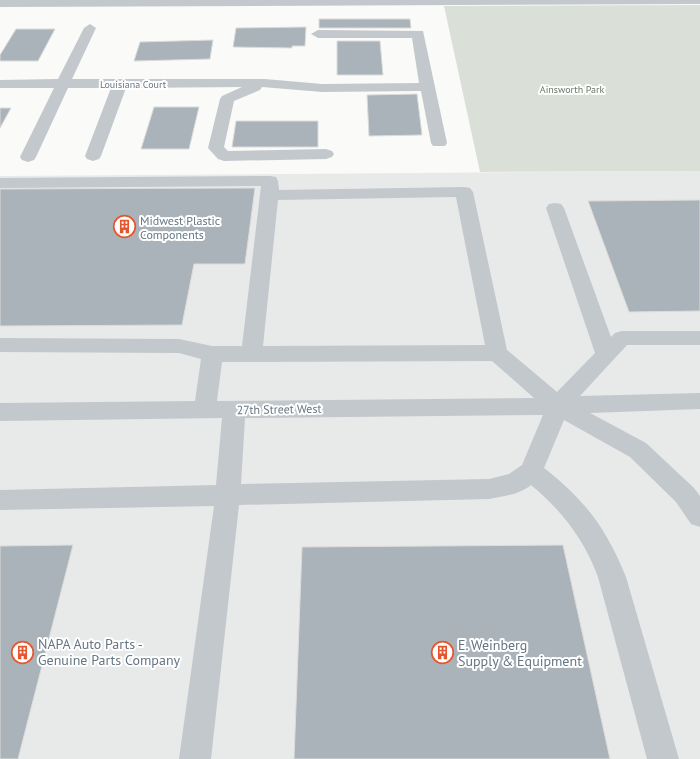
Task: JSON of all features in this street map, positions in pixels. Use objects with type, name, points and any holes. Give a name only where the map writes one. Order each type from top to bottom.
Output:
[{"type":"street","points":[[0,3],[132,1],[700,0]]},
{"type":"street","points":[[28,157],[90,28]]},
{"type":"street","points":[[318,34],[418,34],[439,143]]},
{"type":"street","points":[[265,83],[227,99],[216,148],[224,156],[326,154]]},
{"type":"street","name":"Louisiana Court","points":[[0,84],[265,83],[322,88],[427,87]]},
{"type":"street","points":[[93,156],[120,84]]},
{"type":"street","points":[[0,183],[270,181],[270,195],[252,354]]},
{"type":"street","points":[[270,195],[464,192],[497,354],[558,406],[638,450],[666,475],[685,495],[700,516]]},
{"type":"street","points":[[555,208],[606,354]]},
{"type":"street","points":[[0,500],[490,489],[516,483],[531,471],[558,406],[622,338],[700,338]]},
{"type":"street","points":[[0,345],[179,346],[212,354],[497,354]]},
{"type":"street","points":[[205,410],[212,354]]},
{"type":"street","name":"27th Street West","points":[[0,412],[558,406],[700,401]]},
{"type":"street","points":[[195,759],[228,496],[234,410]]},
{"type":"street","points":[[531,471],[558,492],[576,510],[604,553],[663,759]]},
{"type":"shaded area","points":[[700,171],[700,759],[0,759],[0,176]]},
{"type":"green space","name":"Ainsworth Park","points":[[700,5],[700,171],[480,172],[444,6]]},
{"type":"building","points":[[319,19],[410,19],[411,28],[319,28]]},
{"type":"building","points":[[306,27],[305,46],[292,46],[292,48],[233,47],[236,28]]},
{"type":"building","points":[[16,29],[55,29],[38,61],[0,61],[0,55]]},
{"type":"building","points":[[213,40],[210,59],[134,61],[140,42]]},
{"type":"building","points":[[337,41],[380,41],[383,75],[337,75]]},
{"type":"building","points":[[417,94],[422,135],[369,136],[367,95]]},
{"type":"building","points":[[154,107],[199,107],[189,149],[141,149]]},
{"type":"building","points":[[0,108],[11,108],[0,128]]},
{"type":"building","points":[[236,121],[318,121],[318,147],[232,147]]},
{"type":"building","name":"Midwest Plastic Components","points":[[255,188],[245,264],[194,264],[182,325],[0,326],[0,189]]},
{"type":"building","points":[[700,200],[700,311],[629,312],[588,201]]},
{"type":"building","name":"NAPA Auto Parts - Genuine Parts Company","points":[[73,545],[18,759],[0,759],[0,546]]},
{"type":"building","name":"E. Weinberg Supply & Equipment","points":[[563,545],[610,759],[294,759],[302,547]]},
{"type":"place","name":"Midwest Plastic Components","points":[[125,227]]},
{"type":"place","name":"NAPA Auto Parts - Genuine Parts Company","points":[[23,652]]},
{"type":"place","name":"E. Weinberg Supply & Equipment","points":[[442,653]]}]
